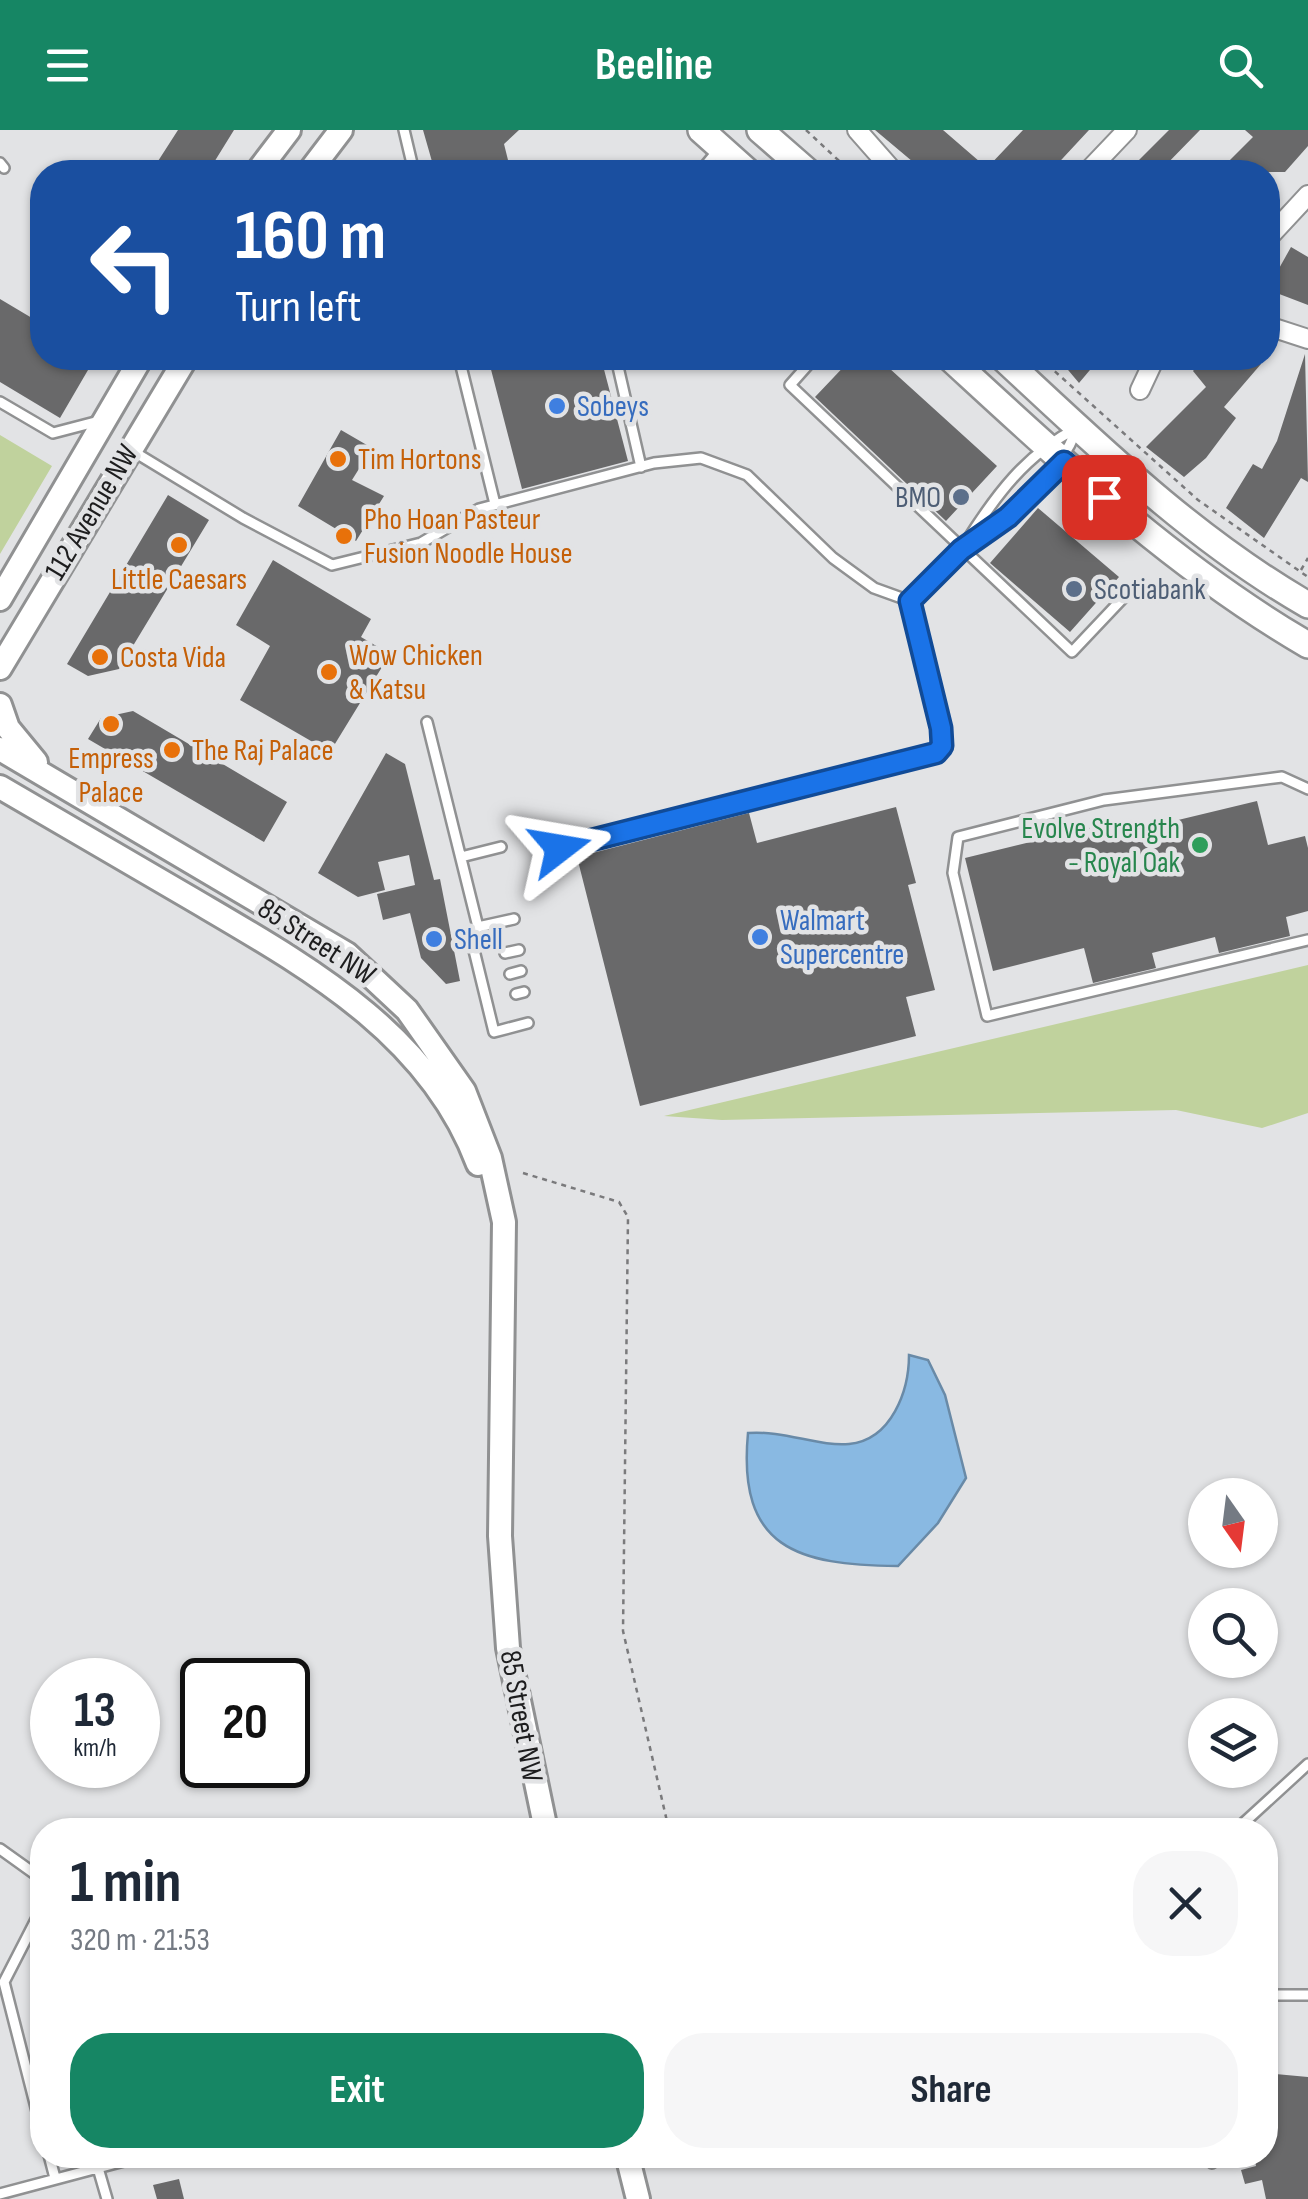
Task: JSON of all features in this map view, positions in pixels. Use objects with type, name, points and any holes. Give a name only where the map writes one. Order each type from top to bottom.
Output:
[{"type":"main road","points":[[760,130],[794,160]]},
{"type":"main road","points":[[711,139],[735,160]]},
{"type":"main road","points":[[963,370],[1190,568],[1308,645]]},
{"type":"main road","points":[[1015,370],[1199,532],[1308,605]]},
{"type":"street","points":[[266,160],[289,130]]},
{"type":"street","points":[[318,160],[341,130]]},
{"type":"street","points":[[857,130],[883,160]]},
{"type":"street","points":[[1098,160],[1127,130]]},
{"type":"street","points":[[1280,225],[1308,195]]},
{"type":"street","points":[[1280,330],[1308,339]]},
{"type":"street","name":"112 Avenue NW","points":[[0,599],[134,370]]},
{"type":"street","name":"112 Avenue NW","points":[[0,668],[178,370]]},
{"type":"street","points":[[1140,390],[1150,370]]},
{"type":"street","points":[[0,705],[8,728],[33,755],[39,770]]},
{"type":"street","name":"85 Street NW","points":[[0,748],[347,954],[407,1010],[464,1091],[490,1158],[504,1222],[500,1536],[508,1648],[543,1818]]},
{"type":"street","name":"85 Street NW","points":[[0,787],[309,969],[381,1024],[439,1090],[469,1142],[490,1209],[503,1301]]},
{"type":"street","points":[[630,2168],[638,2199]]},
{"type":"lane","points":[[404,130],[411,160]]},
{"type":"lane","points":[[462,370],[494,504]]},
{"type":"lane","points":[[619,370],[640,466]]},
{"type":"lane","points":[[803,370],[790,384],[1072,652],[1124,597]]},
{"type":"lane","points":[[0,402],[53,433],[106,418]]},
{"type":"lane","points":[[910,601],[961,550],[1008,517],[1077,428]]},
{"type":"lane","points":[[961,550],[994,497],[1054,453],[1077,428]]},
{"type":"lane","points":[[129,448],[243,518],[332,565],[421,543],[494,504],[640,466],[700,458],[735,467],[832,558],[874,588],[910,601]]},
{"type":"lane","points":[[560,848],[936,753],[942,746],[941,728],[910,601]]},
{"type":"lane","points":[[428,722],[478,927]]},
{"type":"lane","points":[[1308,788],[1282,778],[1104,800],[958,837],[953,873],[987,1016],[1308,940]]},
{"type":"lane","points":[[462,856],[501,847]]},
{"type":"lane","points":[[514,919],[478,927],[471,938],[485,980],[494,1032],[528,1023]]},
{"type":"lane","points":[[505,953],[518,950]]},
{"type":"lane","points":[[1249,1818],[1308,1764]]},
{"type":"lane","points":[[0,1849],[30,1870]]},
{"type":"lane","points":[[30,1931],[4,1982],[4,2002],[30,2091]]},
{"type":"lane","points":[[1278,1995],[1308,1995]]},
{"type":"lane","points":[[51,2168],[54,2178]]},
{"type":"lane","points":[[0,2194],[98,2168],[106,2199]]},
{"type":"path","points":[[806,130],[837,160]]},
{"type":"path","points":[[1053,370],[1198,500],[1308,576]]},
{"type":"path","points":[[1300,572],[1308,558]]},
{"type":"path","points":[[523,1174],[620,1202],[628,1217],[623,1631],[666,1818]]},
{"type":"green space","points":[[0,435],[52,466],[0,554]]},
{"type":"green space","points":[[1308,965],[1308,1113],[1262,1128],[1176,1110],[722,1120],[664,1116]]},
{"type":"water","points":[[909,1355],[928,1360],[945,1395],[966,1478],[938,1523],[898,1566],[831,1561],[781,1543],[764,1526],[753,1503],[747,1472],[748,1433],[838,1444],[864,1440],[877,1433],[895,1411],[906,1383]]},
{"type":"building","points":[[178,130],[234,130],[215,160],[159,160]]},
{"type":"building","points":[[423,130],[519,130],[504,144],[508,160],[432,160]]},
{"type":"building","points":[[875,130],[943,130],[978,160],[911,160]]},
{"type":"building","points":[[1023,130],[1089,130],[1061,160],[995,160]]},
{"type":"building","points":[[1169,130],[1200,130],[1171,160],[1139,160]]},
{"type":"building","points":[[1245,130],[1308,130],[1308,146],[1285,172],[1280,172],[1280,160],[1230,160],[1253,137]]},
{"type":"building","points":[[1291,247],[1308,257],[1308,305],[1280,294],[1280,267]]},
{"type":"building","points":[[0,299],[30,317],[30,370],[88,370],[60,418],[0,382]]},
{"type":"building","points":[[1305,354],[1308,482],[1301,478],[1264,538],[1226,508],[1253,464],[1262,469],[1277,441]]},
{"type":"building","name":"Sobeys","points":[[491,370],[604,370],[628,461],[522,489]]},
{"type":"building","points":[[841,370],[891,370],[997,466],[946,521],[815,397]]},
{"type":"building","points":[[1068,370],[1090,370],[1079,383]]},
{"type":"building","points":[[1256,370],[1224,407],[1236,418],[1206,458],[1184,477],[1146,447],[1206,387],[1193,371]]},
{"type":"building","points":[[341,430],[372,448],[352,480],[384,496],[356,541],[298,506]]},
{"type":"building","points":[[168,495],[209,520],[119,669],[88,676],[67,664]]},
{"type":"building","points":[[1038,508],[1119,577],[1070,632],[990,563]]},
{"type":"building","points":[[273,560],[371,619],[361,637],[390,654],[330,752],[240,700],[270,646],[236,625]]},
{"type":"building","points":[[133,711],[287,802],[264,842],[88,739],[101,718]]},
{"type":"building","points":[[386,753],[405,764],[434,880],[440,879],[460,981],[446,984],[421,958],[410,913],[383,920],[377,894],[415,885],[409,855],[378,862],[385,890],[358,897],[318,873]]},
{"type":"building","points":[[1257,801],[1268,845],[1305,836],[1308,848],[1308,911],[1286,917],[1290,936],[1219,953],[1215,937],[1152,953],[1156,968],[1093,983],[1084,948],[993,971],[965,858],[1117,821],[1120,834]]},
{"type":"building","name":"Walmart Supercentre","points":[[896,807],[916,883],[908,885],[935,990],[906,997],[916,1036],[640,1106],[577,857],[749,813],[757,843]]},
{"type":"building","points":[[1278,2074],[1308,2077],[1308,2199],[1266,2199],[1262,2180],[1245,2184],[1241,2170],[1278,2168]]},
{"type":"building","points":[[179,2179],[184,2199],[157,2199],[153,2185]]},
{"type":"place","name":"Sobeys","points":[[557,406]]},
{"type":"place","name":"Tim Hortons","points":[[338,459]]},
{"type":"place","name":"BMO","points":[[961,497]]},
{"type":"place","name":"Pho Hoan Pasteur Fusion Noodle House","points":[[344,536]]},
{"type":"place","name":"Little Caesars","points":[[179,545]]},
{"type":"place","name":"Scotiabank","points":[[1074,589]]},
{"type":"place","name":"Costa Vida","points":[[100,657]]},
{"type":"place","name":"Wow Chicken & Katsu","points":[[329,672]]},
{"type":"place","name":"Empress Palace","points":[[111,724]]},
{"type":"place","name":"The Raj Palace","points":[[172,750]]},
{"type":"place","name":"Evolve Strength - Royal Oak","points":[[1200,845]]},
{"type":"place","name":"Walmart Supercentre","points":[[760,937]]},
{"type":"place","name":"Shell","points":[[434,939]]},
{"type":"route","points":[[560,848],[936,753],[942,746],[941,728],[910,601],[961,550],[1008,517],[1064,462],[1104,497]]}]
